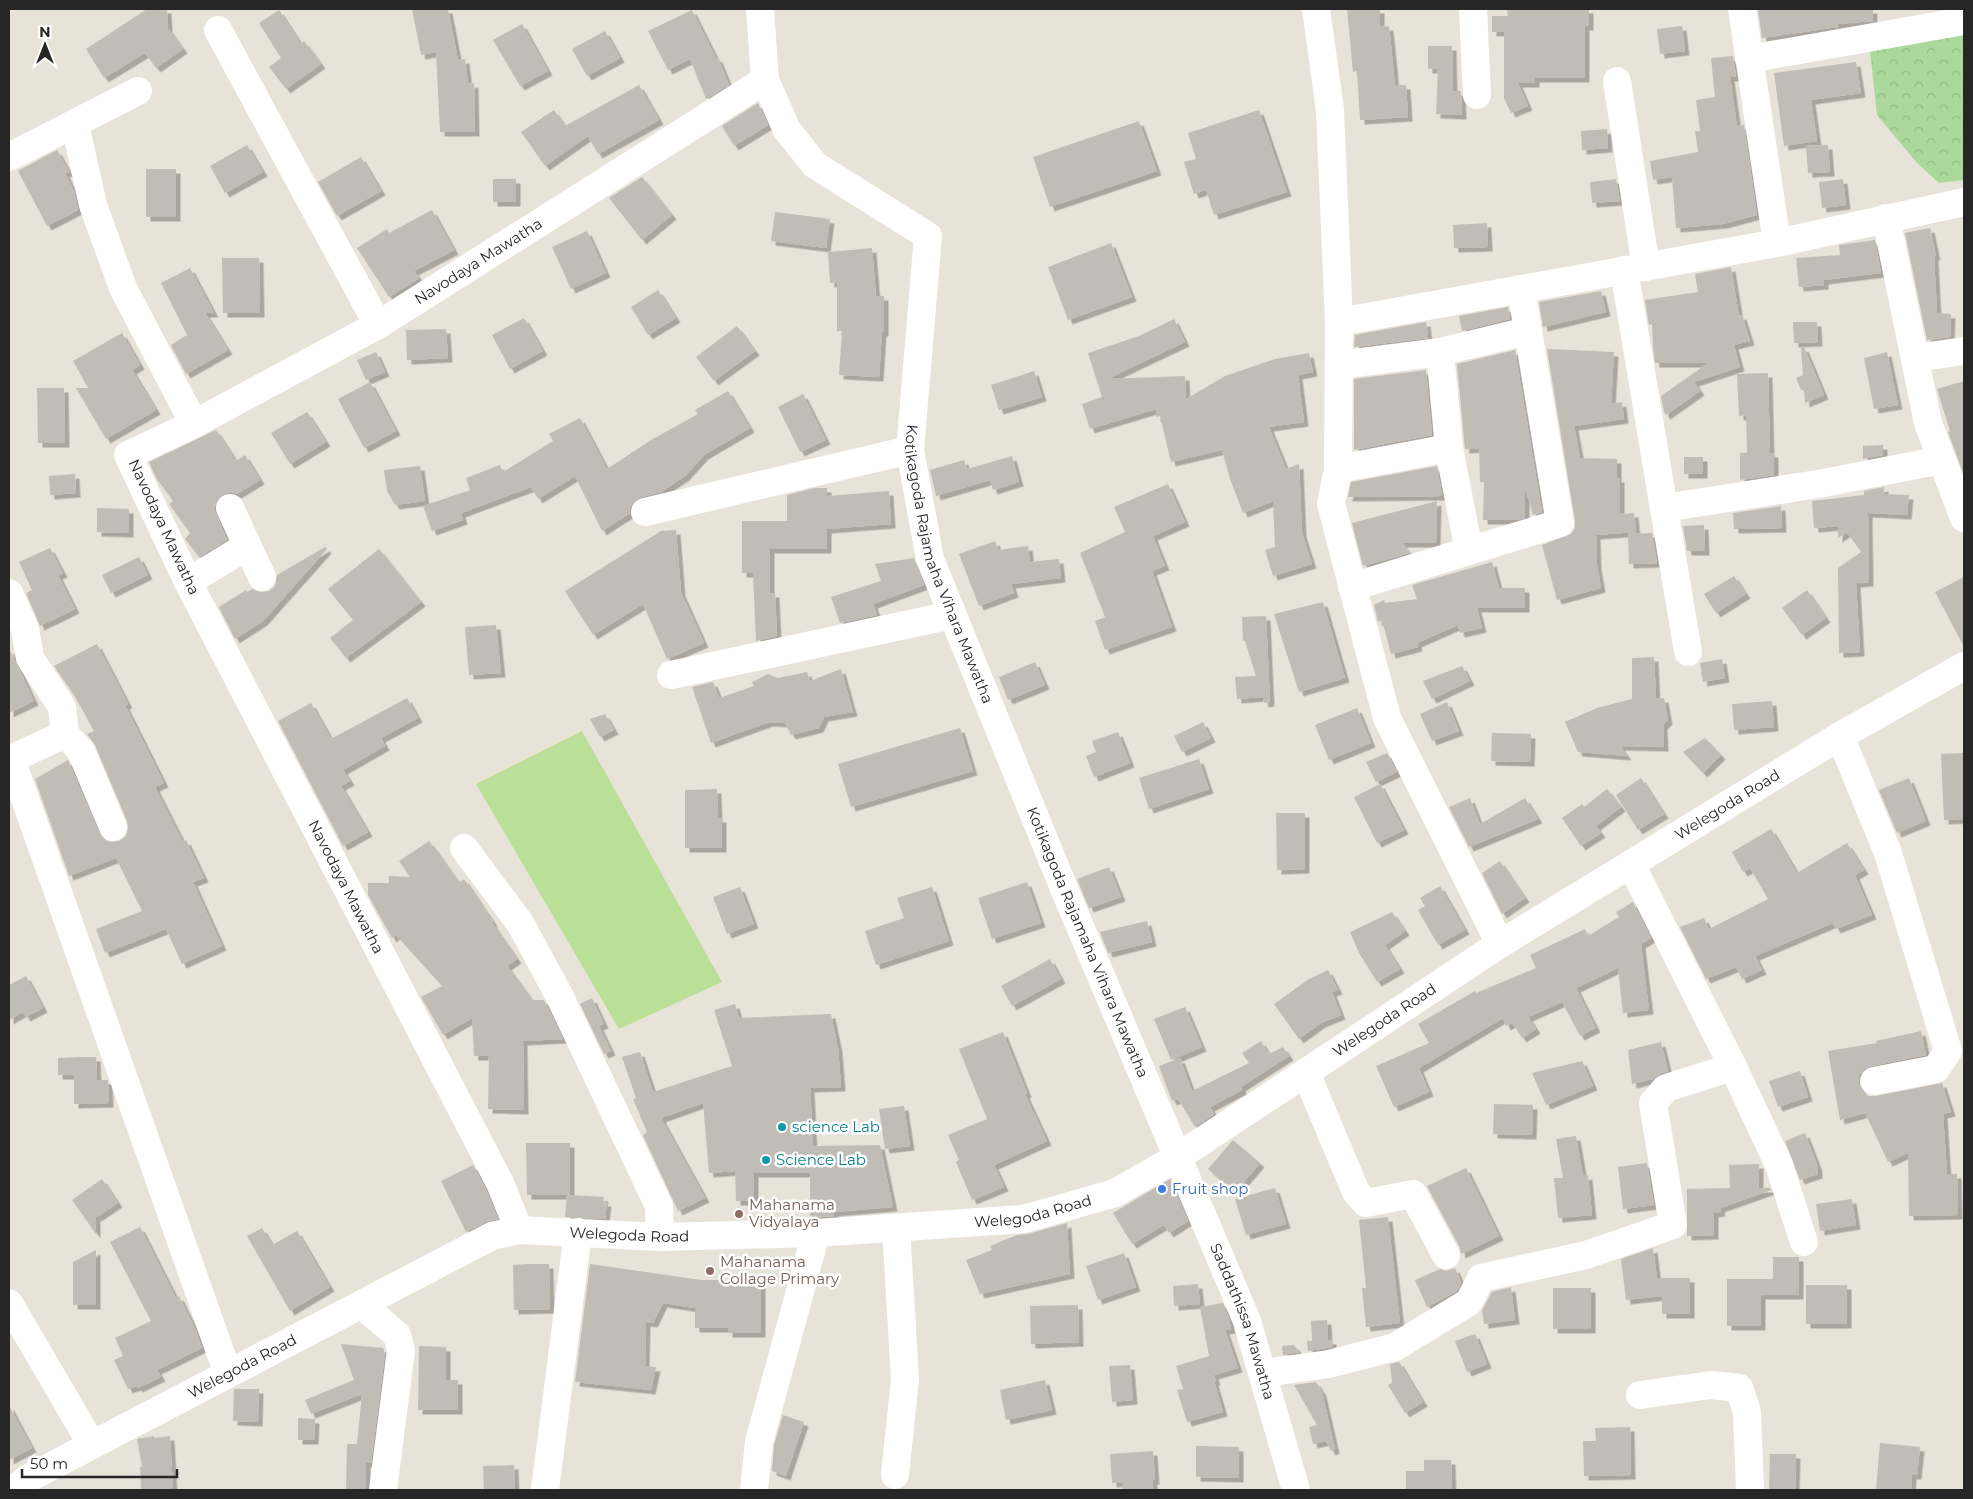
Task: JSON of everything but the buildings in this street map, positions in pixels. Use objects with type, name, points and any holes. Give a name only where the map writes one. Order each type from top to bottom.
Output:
[{"type":"street","name":"Kotikagoda Rajamaha Vihara Mawatha","points":[[760,9],[766,80],[787,130],[815,165],[928,236],[910,450],[930,559],[1065,890],[1178,1158]]},
{"type":"street","points":[[1316,9],[1330,110],[1339,322],[1338,469],[1331,504],[1387,718],[1500,944]]},
{"type":"street","points":[[1472,9],[1477,95]]},
{"type":"street","points":[[1742,9],[1777,243]]},
{"type":"street","points":[[1749,59],[1964,20]]},
{"type":"street","points":[[218,30],[378,325]]},
{"type":"street","name":"Navodaya Mawatha","points":[[519,1230],[495,1175],[188,582],[128,455],[194,424],[378,325],[766,80]]},
{"type":"street","points":[[1617,81],[1636,268],[1664,508],[1688,652]]},
{"type":"street","points":[[9,157],[138,91]]},
{"type":"street","points":[[75,124],[93,205],[123,288],[194,424]]},
{"type":"street","points":[[1339,322],[1777,243],[1964,202]]},
{"type":"street","points":[[1886,218],[1928,423],[1964,518]]},
{"type":"street","points":[[1352,587],[1560,523],[1520,289]]},
{"type":"street","points":[[1339,365],[1440,352],[1527,331]]},
{"type":"street","points":[[1915,358],[1964,351]]},
{"type":"street","points":[[1440,352],[1449,448],[1469,551]]},
{"type":"street","points":[[1338,469],[1449,448]]},
{"type":"street","points":[[645,512],[910,450]]},
{"type":"street","points":[[1664,508],[1818,484],[1942,460]]},
{"type":"street","points":[[230,508],[262,577]]},
{"type":"street","points":[[188,582],[247,546]]},
{"type":"street","points":[[9,593],[26,629],[19,658],[62,707],[65,734],[81,751],[113,827]]},
{"type":"street","points":[[671,675],[952,615]]},
{"type":"street","name":"Welegoda Road","points":[[14,1490],[27,1479],[492,1236],[519,1230],[660,1237],[816,1233],[896,1228],[1024,1219],[1115,1193],[1178,1158],[1500,944],[1840,736],[1964,666]]},
{"type":"street","points":[[65,734],[11,759],[228,1374]]},
{"type":"street","points":[[1840,736],[1888,853],[1948,1050],[1936,1069],[1874,1081]]},
{"type":"street","points":[[464,848],[520,923],[559,995],[659,1206],[660,1237]]},
{"type":"street","points":[[1631,864],[1733,1067],[1778,1165],[1804,1242]]},
{"type":"street","points":[[1262,1373],[1329,1364],[1395,1347],[1469,1302],[1481,1278],[1586,1255],[1673,1225],[1653,1103],[1666,1088],[1733,1067]]},
{"type":"street","points":[[1306,1073],[1356,1192],[1366,1203],[1413,1194],[1446,1256]]},
{"type":"street","name":"Saddathissa Mawatha","points":[[1178,1158],[1247,1321],[1296,1490]]},
{"type":"street","points":[[895,1475],[905,1379],[896,1228]]},
{"type":"street","points":[[545,1490],[578,1232]]},
{"type":"street","points":[[754,1490],[759,1442],[816,1233]]},
{"type":"street","points":[[9,1303],[92,1445]]},
{"type":"street","points":[[362,1305],[397,1335],[402,1350],[383,1490]]},
{"type":"street","points":[[1640,1395],[1711,1385],[1739,1388],[1747,1412],[1750,1490]]},
{"type":"green space","points":[[1964,32],[1964,180],[1939,183],[1917,163],[1877,115],[1870,50]]},
{"type":"green space","points":[[582,731],[722,982],[619,1029],[476,784]]},
{"type":"place","name":"science Lab","points":[[782,1127]]},
{"type":"place","name":"Science Lab","points":[[766,1160]]},
{"type":"place","name":"Fruit shop","points":[[1162,1189]]},
{"type":"place","name":"Mahanama Vidyalaya","points":[[739,1214]]},
{"type":"place","name":"Mahanama Collage Primary","points":[[710,1271]]}]
